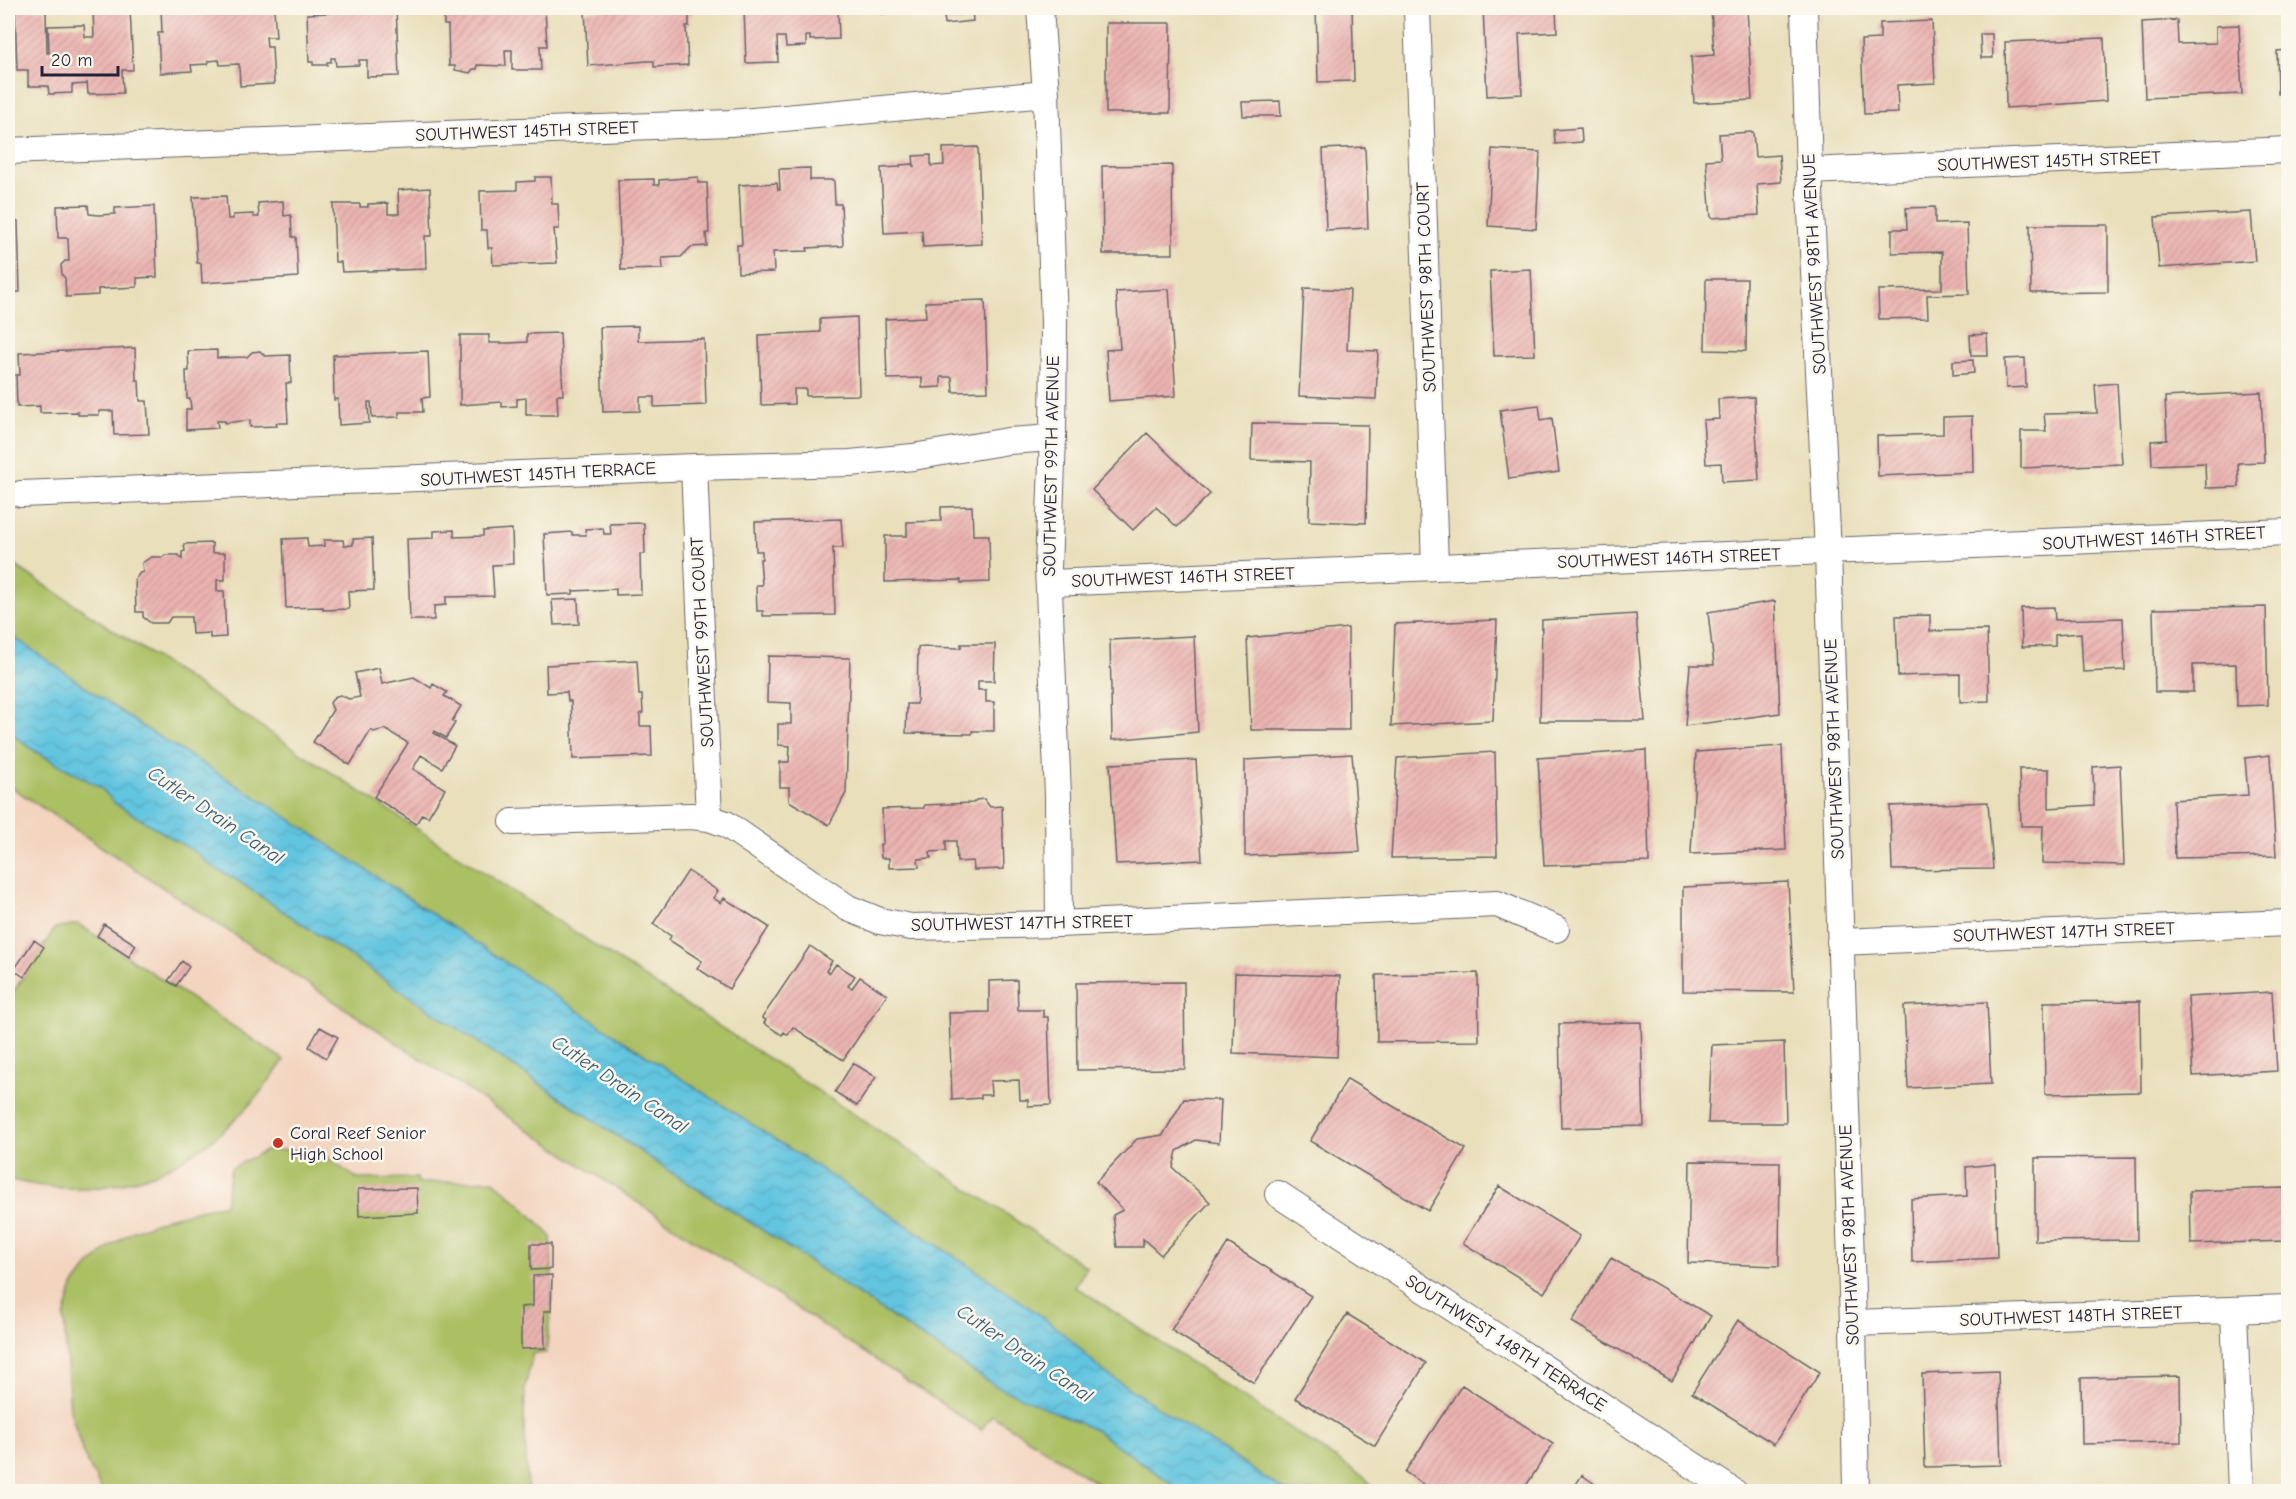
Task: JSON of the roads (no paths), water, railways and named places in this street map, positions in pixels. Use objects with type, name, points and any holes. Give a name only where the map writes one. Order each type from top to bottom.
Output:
[{"type":"street","name":"SOUTHWEST 99TH AVENUE","points":[[1040,8],[1046,94],[1054,322],[1049,582],[1058,795],[1059,924]]},
{"type":"street","name":"SOUTHWEST 98TH COURT","points":[[1417,8],[1435,567]]},
{"type":"street","name":"SOUTHWEST 98TH AVENUE","points":[[1804,8],[1809,171],[1828,552],[1856,1491]]},
{"type":"street","name":"SOUTHWEST 145TH STREET","points":[[8,152],[730,123],[1046,94]]},
{"type":"street","name":"SOUTHWEST 145TH STREET","points":[[1809,171],[2289,150]]},
{"type":"street","name":"SOUTHWEST 145TH TERRACE","points":[[21,494],[694,467],[850,463],[913,458],[1008,441],[1053,438]]},
{"type":"street","name":"SOUTHWEST 99TH COURT","points":[[694,467],[709,818]]},
{"type":"street","name":"SOUTHWEST 146TH STREET","points":[[1049,582],[2289,532]]},
{"type":"street","name":"SOUTHWEST 147TH STREET","points":[[513,822],[709,818],[726,824],[848,908],[880,921],[911,927],[1059,924],[1497,904],[1556,929]]},
{"type":"street","name":"SOUTHWEST 147TH STREET","points":[[1840,942],[2289,923]]},
{"type":"street","name":"SOUTHWEST 148TH TERRACE","points":[[1278,1194],[1734,1491]]},
{"type":"street","name":"SOUTHWEST 148TH STREET","points":[[1852,1323],[2289,1308]]},
{"type":"street","points":[[2234,1311],[2241,1491]]},
{"type":"water","name":"Cutler Drain Canal","points":[[8,633],[143,727],[264,802],[610,1032],[983,1275],[1045,1319],[1073,1342],[1101,1370],[1285,1491],[1182,1491],[1095,1430],[994,1385],[680,1178],[235,879],[213,867],[195,852],[116,804],[100,787],[35,751],[8,731]]},
{"type":"place","name":"Coral Reef Senior High School","points":[[278,1143]]}]
